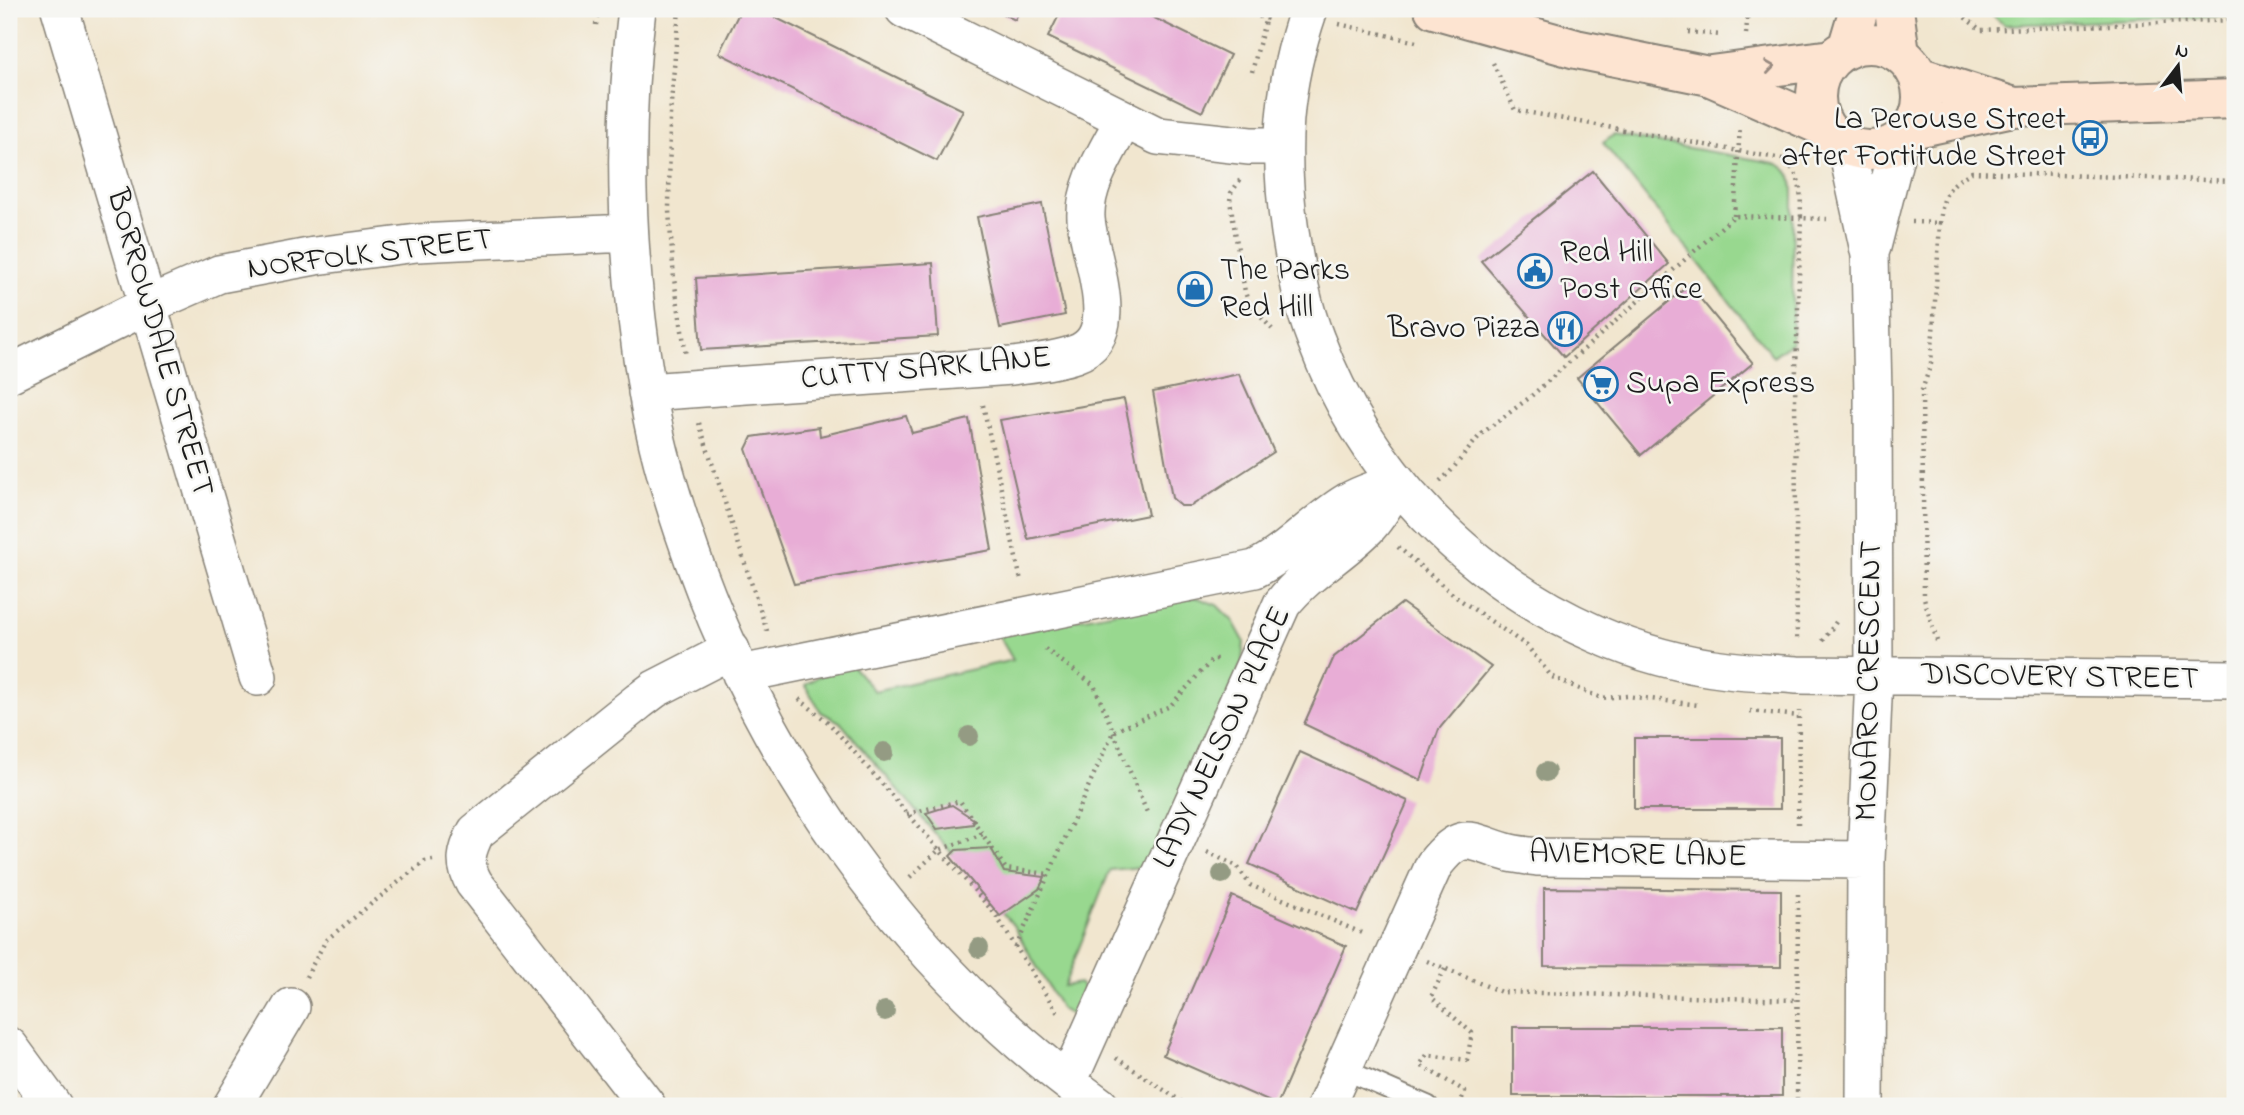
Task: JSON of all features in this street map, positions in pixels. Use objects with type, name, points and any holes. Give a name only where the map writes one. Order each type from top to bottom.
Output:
[{"type":"street","name":"BORROWDALE STREET","points":[[60,9],[258,677]]},
{"type":"street","points":[[637,9],[628,103],[626,169],[628,233],[647,392],[662,460],[710,604],[771,732],[842,844],[885,901],[969,995],[1082,1097]]},
{"type":"street","points":[[904,9],[1158,136],[1250,146],[1283,146]]},
{"type":"street","points":[[1835,136],[1818,110],[1816,92],[1821,74],[1840,54],[1859,9]]},
{"type":"street","points":[[1894,9],[1909,65],[1921,85],[1922,106],[1906,135]]},
{"type":"street","name":"DISCOVERY STREET","points":[[1316,19],[1292,64],[1283,146],[1287,210],[1302,298],[1315,339],[1349,412],[1415,485],[1429,518],[1483,568],[1541,607],[1599,636],[1666,657],[1728,670],[1797,663],[1874,676],[2235,680]]},
{"type":"street","points":[[1429,26],[1576,49],[1709,76],[1869,151],[1882,149],[1906,135],[2013,107],[2235,99]]},
{"type":"street","points":[[1709,76],[1840,54],[1876,44],[1909,65],[2013,107]]},
{"type":"street","name":"CUTTY SARK LANE","points":[[647,392],[1012,366],[1044,362],[1082,352],[1093,341],[1102,320],[1102,304],[1085,217],[1089,192],[1124,119]]},
{"type":"street","name":"MONARO CRESCENT","points":[[1871,232],[1906,135]]},
{"type":"street","name":"MONARO CRESCENT","points":[[1835,136],[1871,232],[1874,676],[1866,860],[1865,1106]]},
{"type":"street","name":"NORFOLK STREET","points":[[9,374],[148,305],[219,274],[315,256],[417,243],[628,233]]},
{"type":"street","name":"LADY NELSON PLACE","points":[[647,1106],[474,883],[467,871],[467,850],[476,832],[655,689],[736,662],[783,666],[1255,569],[1270,561],[1347,502],[1368,492],[1415,485]]},
{"type":"street","name":"LADY NELSON PLACE","points":[[1082,1097],[1088,1037],[1192,842],[1250,672],[1282,604],[1293,590],[1368,528],[1383,509],[1415,485]]},
{"type":"street","name":"AVIEMORE LANE","points":[[1326,1106],[1434,865],[1446,850],[1457,843],[1482,842],[1510,853],[1538,857],[1866,860]]},
{"type":"street","points":[[232,1106],[291,1007]]},
{"type":"street","points":[[9,1046],[53,1106]]},
{"type":"lane","points":[[1343,1069],[1427,1106]]},
{"type":"path","points":[[679,9],[670,115],[669,211],[674,279],[694,407],[766,631],[800,701],[829,723],[995,914],[1058,1015],[1188,1106]]},
{"type":"path","points":[[1232,9],[1264,19],[1316,19],[1344,25],[1429,26]]},
{"type":"path","points":[[1954,9],[1980,30],[2235,20]]},
{"type":"path","points":[[1316,19],[1344,25]]},
{"type":"path","points":[[1492,60],[1516,110],[1782,159],[1793,167],[1799,179],[1801,218],[1794,398],[1797,663]]},
{"type":"path","points":[[1941,676],[1939,647],[1924,598],[1922,390],[1931,364],[1943,201],[1956,181],[1972,172],[2235,181]]},
{"type":"path","points":[[1415,485],[1450,472],[1481,434],[1529,398],[1734,216],[1801,218],[1871,232],[1940,223]]},
{"type":"path","points":[[983,405],[1032,640],[1094,685],[1150,822],[1237,866],[1250,886],[1501,992],[1798,1000]]},
{"type":"path","points":[[1021,581],[1034,578]]},
{"type":"path","points":[[1797,663],[1820,646],[1841,614],[1873,616]]},
{"type":"path","points":[[766,631],[780,628]]},
{"type":"path","points":[[1016,948],[1113,732],[1170,706],[1213,659],[1222,659],[1250,672]]},
{"type":"path","points":[[906,814],[960,801],[1006,869],[1049,874]]},
{"type":"path","points":[[885,901],[939,850],[983,834]]},
{"type":"path","points":[[1445,969],[1432,997],[1472,1033],[1466,1060],[1427,1055],[1420,1065],[1465,1091],[1459,1106]]},
{"type":"green space","points":[[1985,9],[2235,9],[2235,16],[2004,25]]},
{"type":"green space","points":[[1614,135],[1775,163],[1785,168],[1792,180],[1793,190],[1792,342],[1773,356],[1603,143]]},
{"type":"green space","points":[[1196,597],[1217,605],[1233,621],[1244,641],[1242,663],[1153,866],[1110,870],[1064,986],[1079,983],[1089,996],[1073,1016],[1061,1009],[1013,925],[840,722],[821,712],[805,685],[850,663],[874,691],[1013,660],[998,634]]},
{"type":"building","points":[[741,9],[758,9],[963,110],[937,161],[719,53]]},
{"type":"building","points":[[993,9],[1020,9],[1015,20]]},
{"type":"building","points":[[1062,9],[1136,9],[1230,55],[1202,112],[1048,37]]},
{"type":"building","points":[[1593,171],[1669,264],[1564,357],[1481,261]]},
{"type":"building","points":[[1042,204],[1065,315],[1000,328],[977,217]]},
{"type":"building","points":[[933,263],[938,336],[701,350],[696,278]]},
{"type":"building","points":[[1689,285],[1753,363],[1641,455],[1577,378]]},
{"type":"building","points":[[1239,374],[1274,452],[1191,506],[1181,506],[1172,498],[1153,392]]},
{"type":"building","points":[[1124,399],[1148,515],[1028,539],[1000,420]]},
{"type":"building","points":[[906,416],[912,433],[969,419],[992,550],[794,584],[746,449],[752,437],[819,427],[820,436]]},
{"type":"building","points":[[1402,603],[1491,667],[1439,729],[1421,780],[1304,724],[1334,657]]},
{"type":"building","points":[[1634,738],[1780,738],[1780,809],[1634,809]]},
{"type":"building","points":[[1300,752],[1408,801],[1357,913],[1249,864]]},
{"type":"building","points":[[952,805],[975,820],[973,824],[937,829],[926,813]]},
{"type":"building","points":[[991,848],[1004,872],[1045,877],[1039,889],[1000,916],[950,856],[956,850]]},
{"type":"building","points":[[1544,888],[1781,890],[1781,967],[1544,966]]},
{"type":"building","points":[[1232,896],[1346,946],[1277,1105],[1163,1055]]},
{"type":"building","points":[[1513,1027],[1782,1027],[1782,1096],[1513,1096]]},
{"type":"place","name":"La Perouse Street after Fortitude Street","points":[[2090,138]]},
{"type":"place","name":"Red Hill Post Office","points":[[1535,271]]},
{"type":"place","name":"The Parks Red Hill","points":[[1195,289]]},
{"type":"place","name":"Bravo Pizza","points":[[1565,329]]},
{"type":"place","name":"Supa Express","points":[[1601,384]]}]
